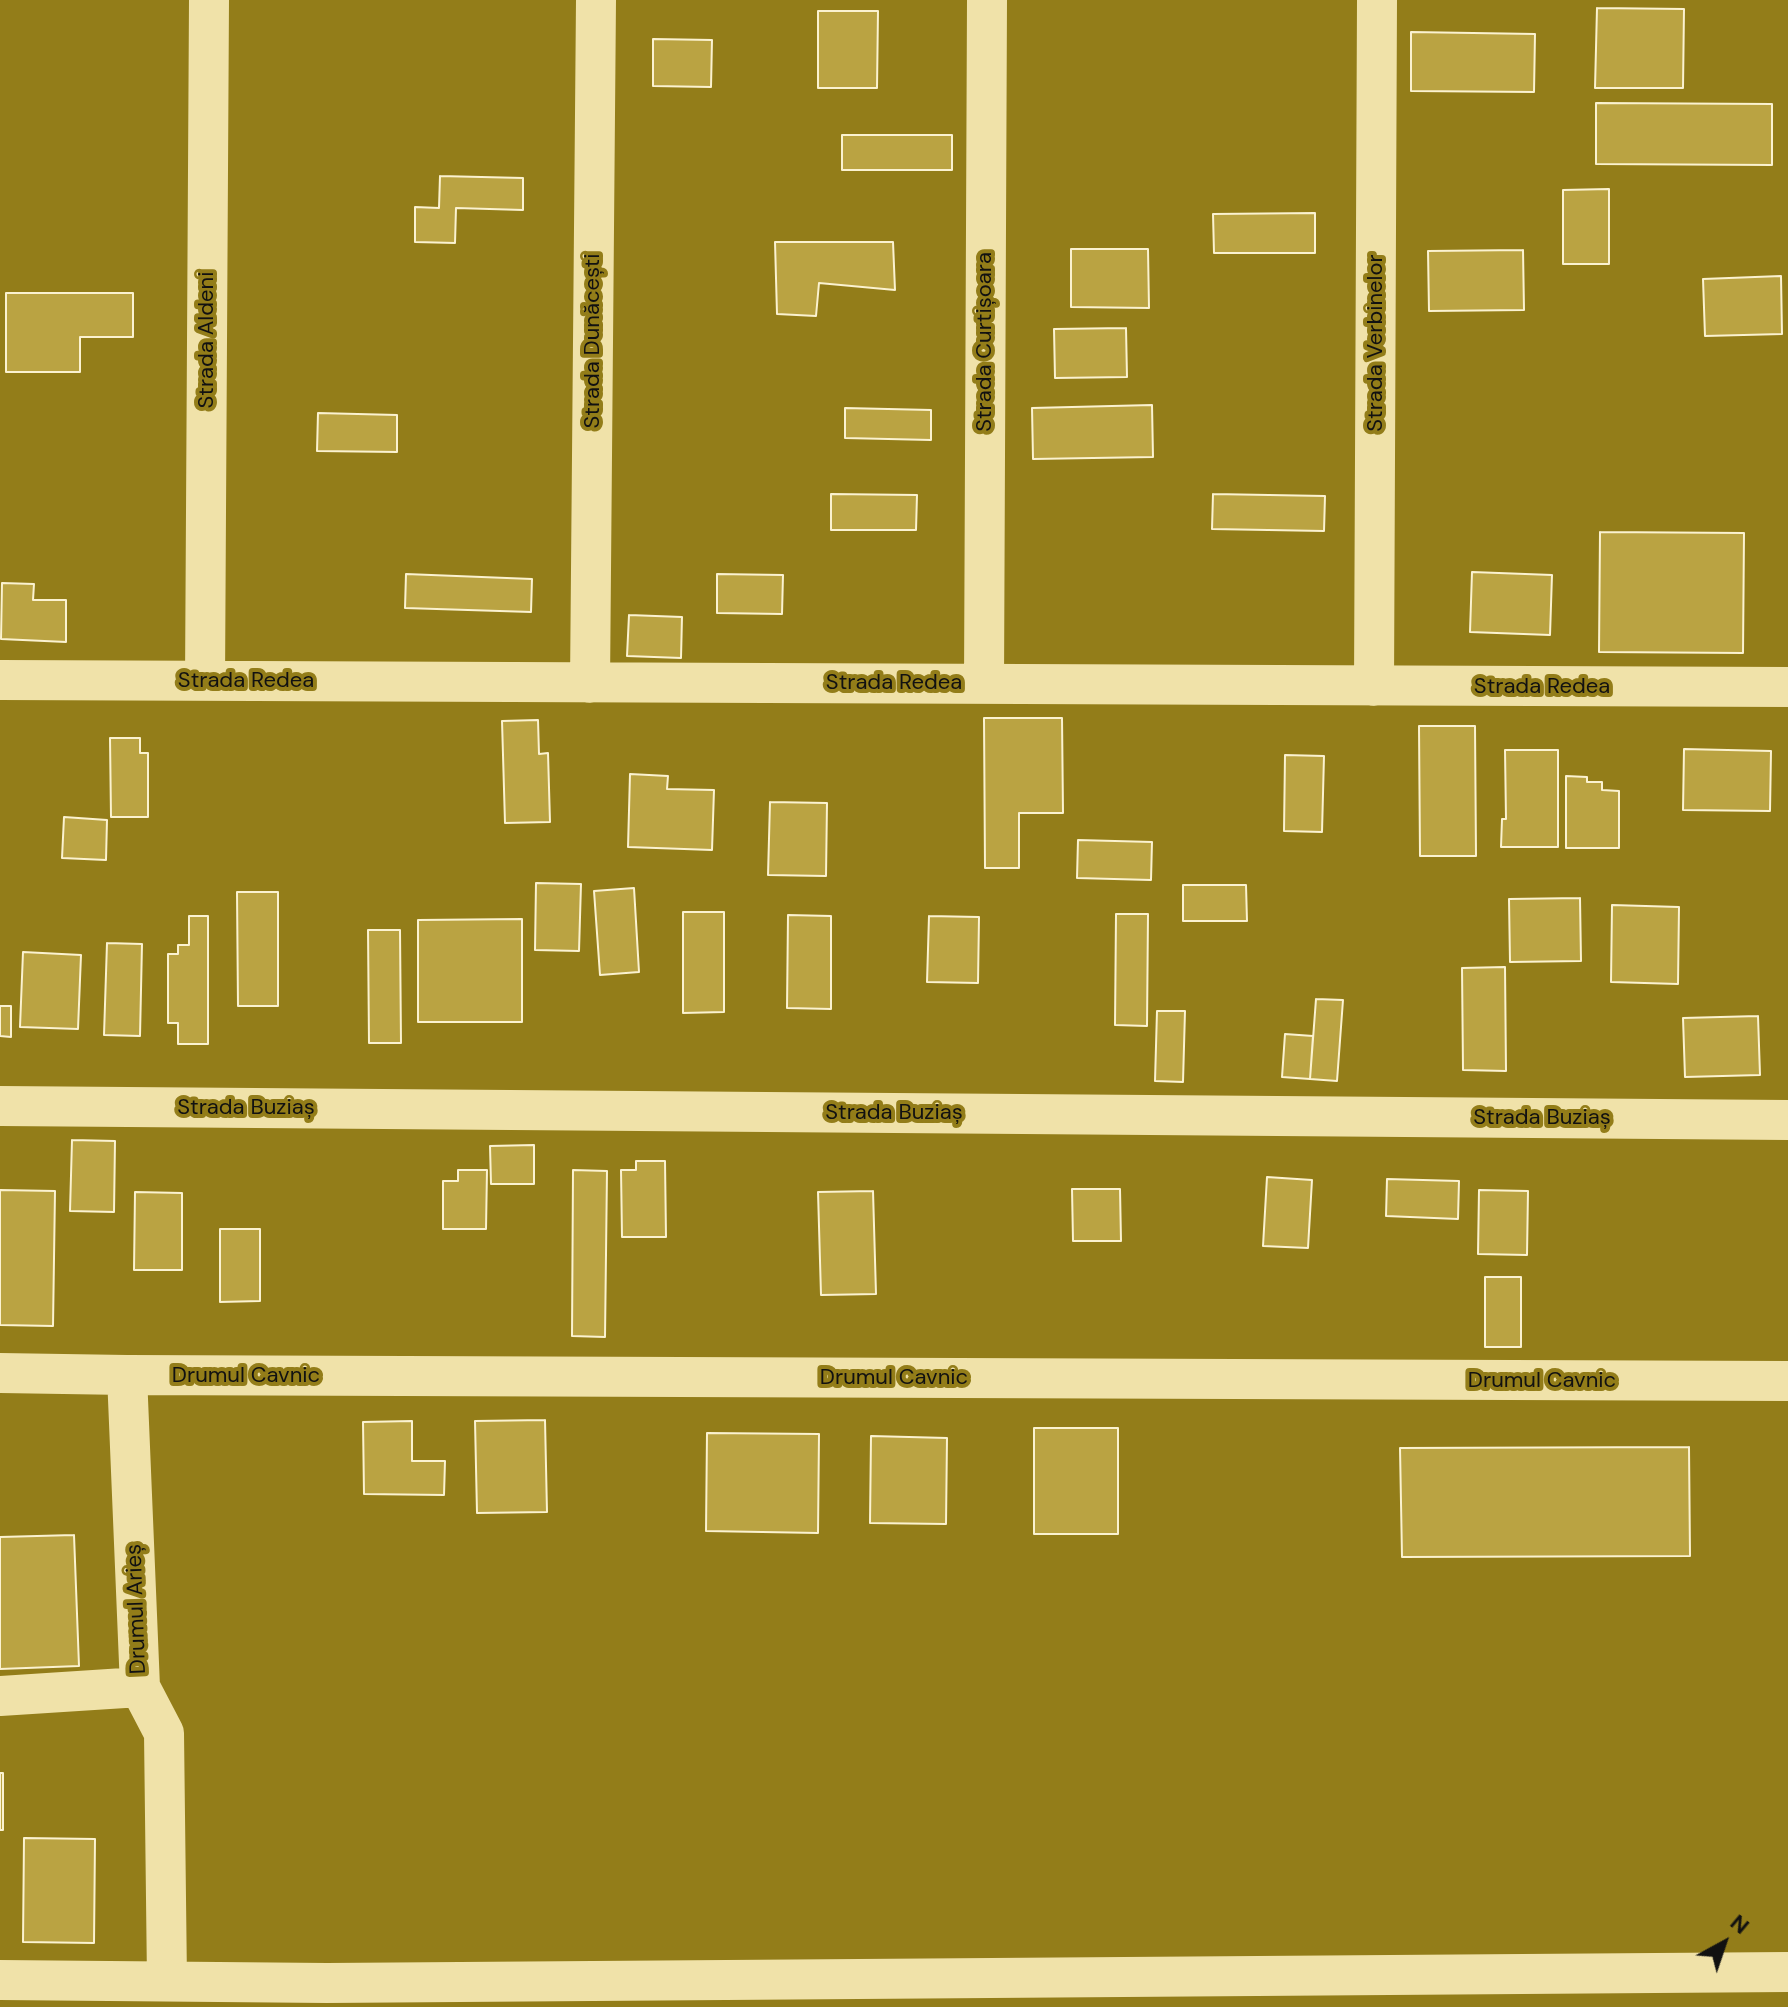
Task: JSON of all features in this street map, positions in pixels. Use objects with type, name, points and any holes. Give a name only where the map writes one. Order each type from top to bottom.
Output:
[{"type":"street","name":"Strada Aldeni","points":[[205,681],[209,0]]},
{"type":"street","name":"Strada Dunăcești","points":[[590,683],[596,0]]},
{"type":"street","name":"Strada Curtișoara","points":[[984,684],[987,0]]},
{"type":"street","name":"Strada Verbinelor","points":[[1374,686],[1377,0]]},
{"type":"street","name":"Strada Redea","points":[[0,680],[1788,687]]},
{"type":"street","name":"Strada Buziaș","points":[[0,1106],[1788,1120]]},
{"type":"street","name":"Drumul Cavnic","points":[[0,1373],[1788,1381]]},
{"type":"street","name":"Drumul Arieș","points":[[127,1375],[140,1687],[164,1733],[167,1981]]},
{"type":"street","points":[[0,1696],[140,1687]]},
{"type":"street","points":[[0,1980],[343,1983],[1788,1972]]},
{"type":"building","points":[[1597,8],[1684,9],[1683,88],[1595,88]]},
{"type":"building","points":[[818,11],[878,11],[877,88],[818,88]]},
{"type":"building","points":[[1411,32],[1535,34],[1534,92],[1411,91]]},
{"type":"building","points":[[653,39],[712,40],[711,87],[653,86]]},
{"type":"building","points":[[1596,103],[1772,104],[1772,165],[1596,164]]},
{"type":"building","points":[[842,135],[952,135],[952,170],[842,170]]},
{"type":"building","points":[[440,176],[523,178],[523,210],[456,208],[455,243],[415,242],[415,207],[439,208]]},
{"type":"building","points":[[1609,189],[1609,264],[1563,264],[1563,190]]},
{"type":"building","points":[[1315,213],[1315,253],[1214,253],[1213,214]]},
{"type":"building","points":[[775,242],[893,242],[895,290],[819,283],[816,316],[777,314]]},
{"type":"building","points":[[1071,249],[1148,249],[1149,308],[1071,307]]},
{"type":"building","points":[[1523,250],[1524,310],[1429,311],[1428,251]]},
{"type":"building","points":[[1781,276],[1782,334],[1705,336],[1703,279]]},
{"type":"building","points":[[6,293],[133,293],[133,337],[80,337],[80,372],[6,372]]},
{"type":"building","points":[[1126,328],[1127,377],[1055,378],[1054,329]]},
{"type":"building","points":[[1152,405],[1153,457],[1033,459],[1032,408]]},
{"type":"building","points":[[845,408],[931,410],[931,440],[845,438]]},
{"type":"building","points":[[318,413],[397,415],[397,452],[317,451]]},
{"type":"building","points":[[831,494],[917,495],[916,530],[831,530]]},
{"type":"building","points":[[1213,494],[1325,496],[1324,531],[1212,529]]},
{"type":"building","points":[[1600,532],[1744,533],[1743,653],[1599,652]]},
{"type":"building","points":[[1472,572],[1552,575],[1550,635],[1470,632]]},
{"type":"building","points":[[406,574],[532,579],[531,612],[405,608]]},
{"type":"building","points":[[717,574],[783,575],[782,614],[717,613]]},
{"type":"building","points":[[2,583],[34,584],[33,600],[66,600],[66,642],[1,639]]},
{"type":"building","points":[[629,615],[682,617],[681,658],[627,656]]},
{"type":"building","points":[[984,718],[1062,718],[1063,813],[1019,813],[1019,868],[985,868]]},
{"type":"building","points":[[538,720],[539,754],[548,753],[550,822],[505,823],[502,721]]},
{"type":"building","points":[[1419,726],[1475,726],[1476,856],[1420,856]]},
{"type":"building","points":[[110,738],[140,738],[140,753],[148,753],[148,817],[111,817]]},
{"type":"building","points":[[1684,749],[1771,751],[1770,811],[1683,810]]},
{"type":"building","points":[[1505,750],[1558,750],[1558,847],[1501,847],[1502,819],[1506,819]]},
{"type":"building","points":[[1285,755],[1324,756],[1322,832],[1284,831]]},
{"type":"building","points":[[630,774],[668,776],[667,789],[714,790],[712,850],[628,847]]},
{"type":"building","points":[[1566,776],[1587,777],[1587,782],[1602,782],[1602,790],[1619,791],[1619,848],[1566,848]]},
{"type":"building","points":[[770,802],[827,803],[826,876],[768,875]]},
{"type":"building","points":[[64,817],[107,820],[106,860],[62,858]]},
{"type":"building","points":[[1078,840],[1152,842],[1151,880],[1077,878]]},
{"type":"building","points":[[536,883],[581,884],[579,951],[535,950]]},
{"type":"building","points":[[1183,885],[1246,885],[1247,921],[1183,921]]},
{"type":"building","points":[[634,888],[639,972],[600,975],[594,891]]},
{"type":"building","points":[[237,892],[278,892],[278,1006],[238,1006]]},
{"type":"building","points":[[1580,898],[1581,961],[1510,962],[1509,899]]},
{"type":"building","points":[[1612,905],[1679,907],[1678,984],[1611,982]]},
{"type":"building","points":[[683,912],[724,912],[724,1012],[683,1013]]},
{"type":"building","points":[[1116,914],[1148,914],[1147,1026],[1115,1025]]},
{"type":"building","points":[[788,915],[831,916],[831,1009],[787,1008]]},
{"type":"building","points":[[189,916],[208,916],[208,1044],[178,1044],[178,1023],[168,1023],[168,954],[178,954],[178,945],[189,945]]},
{"type":"building","points":[[929,916],[979,917],[978,983],[927,982]]},
{"type":"building","points":[[522,919],[522,1022],[418,1022],[418,920]]},
{"type":"building","points":[[368,930],[400,930],[401,1043],[369,1043]]},
{"type":"building","points":[[107,943],[142,944],[140,1036],[104,1035]]},
{"type":"building","points":[[23,952],[81,955],[78,1029],[20,1027]]},
{"type":"building","points":[[1505,967],[1506,1071],[1463,1070],[1462,968]]},
{"type":"building","points":[[1316,999],[1343,1000],[1337,1081],[1310,1079]]},
{"type":"building","points":[[0,1006],[11,1006],[11,1037],[0,1036]]},
{"type":"building","points":[[1157,1011],[1185,1011],[1183,1082],[1155,1081]]},
{"type":"building","points":[[1758,1016],[1760,1075],[1685,1077],[1683,1018]]},
{"type":"building","points":[[1285,1034],[1313,1036],[1310,1079],[1282,1077]]},
{"type":"building","points":[[72,1140],[115,1141],[114,1212],[70,1211]]},
{"type":"building","points":[[534,1145],[534,1184],[491,1184],[490,1146]]},
{"type":"building","points":[[636,1161],[665,1161],[666,1237],[622,1237],[621,1170],[636,1170]]},
{"type":"building","points":[[458,1170],[487,1170],[486,1229],[443,1229],[443,1181],[458,1181]]},
{"type":"building","points":[[573,1170],[607,1171],[605,1337],[572,1336]]},
{"type":"building","points":[[1267,1177],[1312,1180],[1308,1248],[1263,1246]]},
{"type":"building","points":[[1387,1179],[1459,1181],[1458,1219],[1386,1216]]},
{"type":"building","points":[[1072,1189],[1120,1189],[1121,1241],[1073,1241]]},
{"type":"building","points":[[0,1190],[55,1191],[53,1326],[0,1325]]},
{"type":"building","points":[[1479,1190],[1528,1191],[1527,1255],[1478,1254]]},
{"type":"building","points":[[873,1191],[876,1294],[821,1295],[818,1192]]},
{"type":"building","points":[[135,1192],[182,1193],[182,1270],[134,1270]]},
{"type":"building","points":[[220,1229],[260,1229],[260,1301],[220,1302]]},
{"type":"building","points":[[1485,1277],[1521,1277],[1521,1347],[1485,1347]]},
{"type":"building","points":[[545,1420],[547,1512],[477,1513],[475,1421]]},
{"type":"building","points":[[412,1421],[412,1461],[445,1461],[444,1495],[364,1494],[363,1422]]},
{"type":"building","points":[[1034,1428],[1118,1428],[1118,1534],[1034,1534]]},
{"type":"building","points":[[707,1433],[819,1434],[818,1533],[706,1531]]},
{"type":"building","points":[[871,1436],[947,1438],[946,1524],[870,1523]]},
{"type":"building","points":[[1689,1447],[1690,1556],[1402,1557],[1400,1448]]},
{"type":"building","points":[[74,1535],[79,1666],[0,1669],[0,1537]]},
{"type":"building","points":[[0,1773],[3,1773],[3,1830],[0,1830]]},
{"type":"building","points":[[24,1838],[95,1839],[94,1943],[23,1942]]}]
